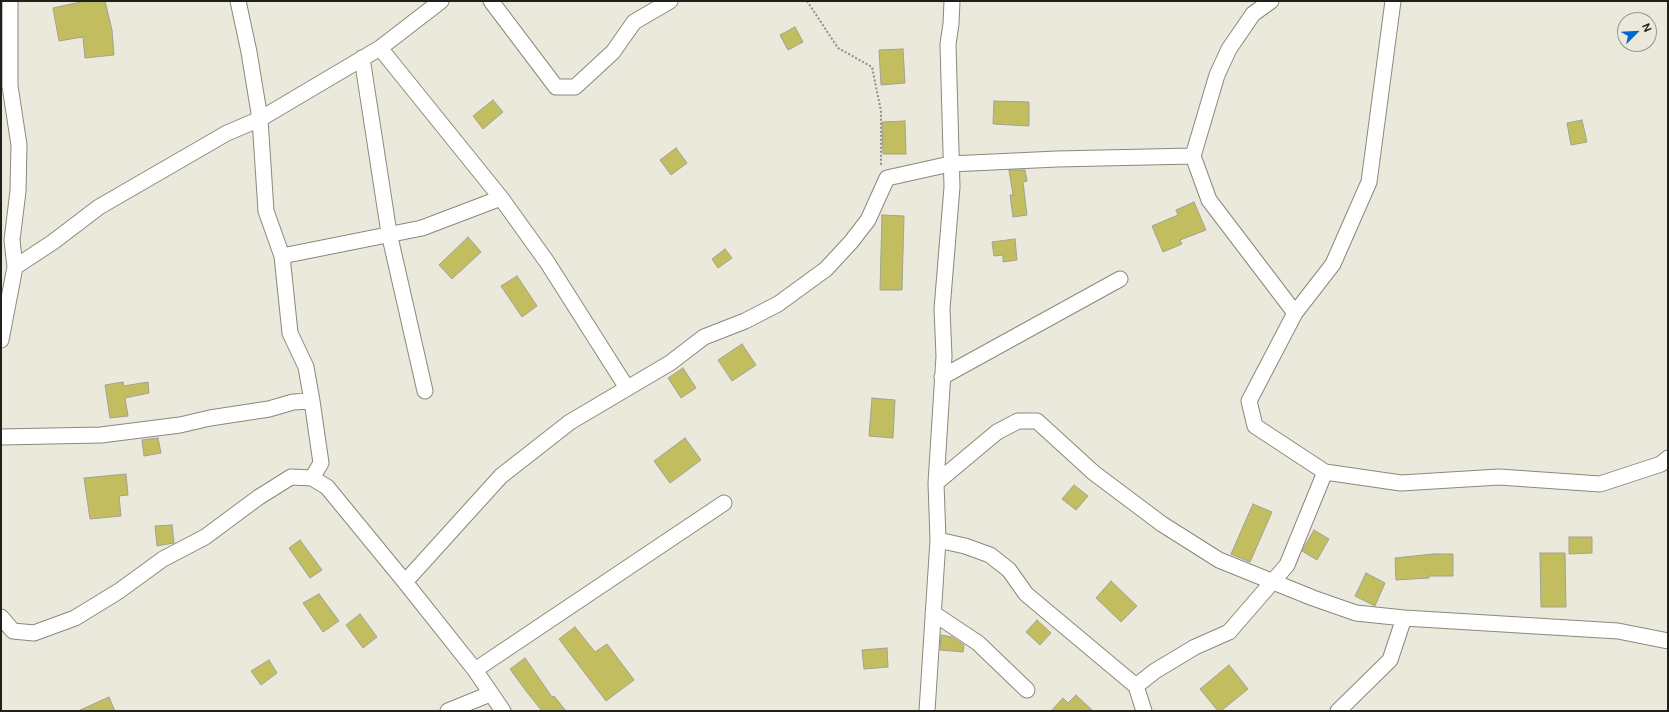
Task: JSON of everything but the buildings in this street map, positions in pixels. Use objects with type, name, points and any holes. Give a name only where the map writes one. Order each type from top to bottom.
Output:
[{"type":"street","points":[[1,340],[15,267],[12,240],[18,191],[19,145],[10,86],[10,1]]},
{"type":"street","points":[[238,1],[249,52],[260,120],[266,210],[282,256],[290,333],[306,367],[312,401],[321,463],[312,478]]},
{"type":"street","points":[[15,267],[53,242],[99,207],[227,133],[260,120],[380,48],[441,1]]},
{"type":"street","points":[[492,1],[556,86],[575,87],[613,52],[634,22],[670,1]]},
{"type":"street","points":[[927,711],[938,540],[936,483],[944,356],[942,309],[952,187],[950,164],[948,44],[952,1]]},
{"type":"street","points":[[1271,1],[1253,14],[1229,49],[1217,75],[1193,156],[1209,200],[1295,313]]},
{"type":"street","points":[[1393,1],[1369,182],[1333,264],[1295,313],[1249,401],[1255,426],[1325,472],[1401,483],[1499,477],[1600,484],[1661,464],[1668,458]]},
{"type":"street","points":[[380,48],[501,198],[547,262],[627,388]]},
{"type":"street","points":[[362,58],[388,233],[425,391]]},
{"type":"street","points":[[405,582],[501,476],[570,422],[670,362],[704,337],[745,321],[778,304],[826,269],[851,242],[868,220],[887,178],[950,164],[1058,159],[1193,156]]},
{"type":"street","points":[[282,256],[388,233],[422,228],[501,198]]},
{"type":"street","points":[[942,377],[1120,280]]},
{"type":"street","points":[[1,437],[108,434],[180,425],[210,418],[269,409],[292,402],[312,401]]},
{"type":"street","points":[[936,483],[997,432],[1018,422],[1037,422],[1094,473],[1162,524],[1219,560],[1313,598],[1356,613],[1404,618],[1618,631],[1668,640]]},
{"type":"street","points":[[1136,686],[1155,671],[1195,647],[1229,632],[1274,582],[1287,564],[1325,472]]},
{"type":"street","points":[[1,617],[13,631],[34,633],[75,618],[119,591],[163,559],[205,537],[259,498],[291,478],[312,478],[327,487],[405,582],[475,670],[502,711]]},
{"type":"street","points":[[475,670],[724,503]]},
{"type":"street","points":[[938,540],[965,546],[990,555],[1009,570],[1026,594],[1136,686],[1144,711]]},
{"type":"street","points":[[934,613],[978,643],[1028,690]]},
{"type":"street","points":[[1338,711],[1390,660],[1404,618]]},
{"type":"street","points":[[448,711],[490,694]]},
{"type":"path","points":[[807,1],[838,48],[872,67],[881,112],[881,168],[887,178]]}]
